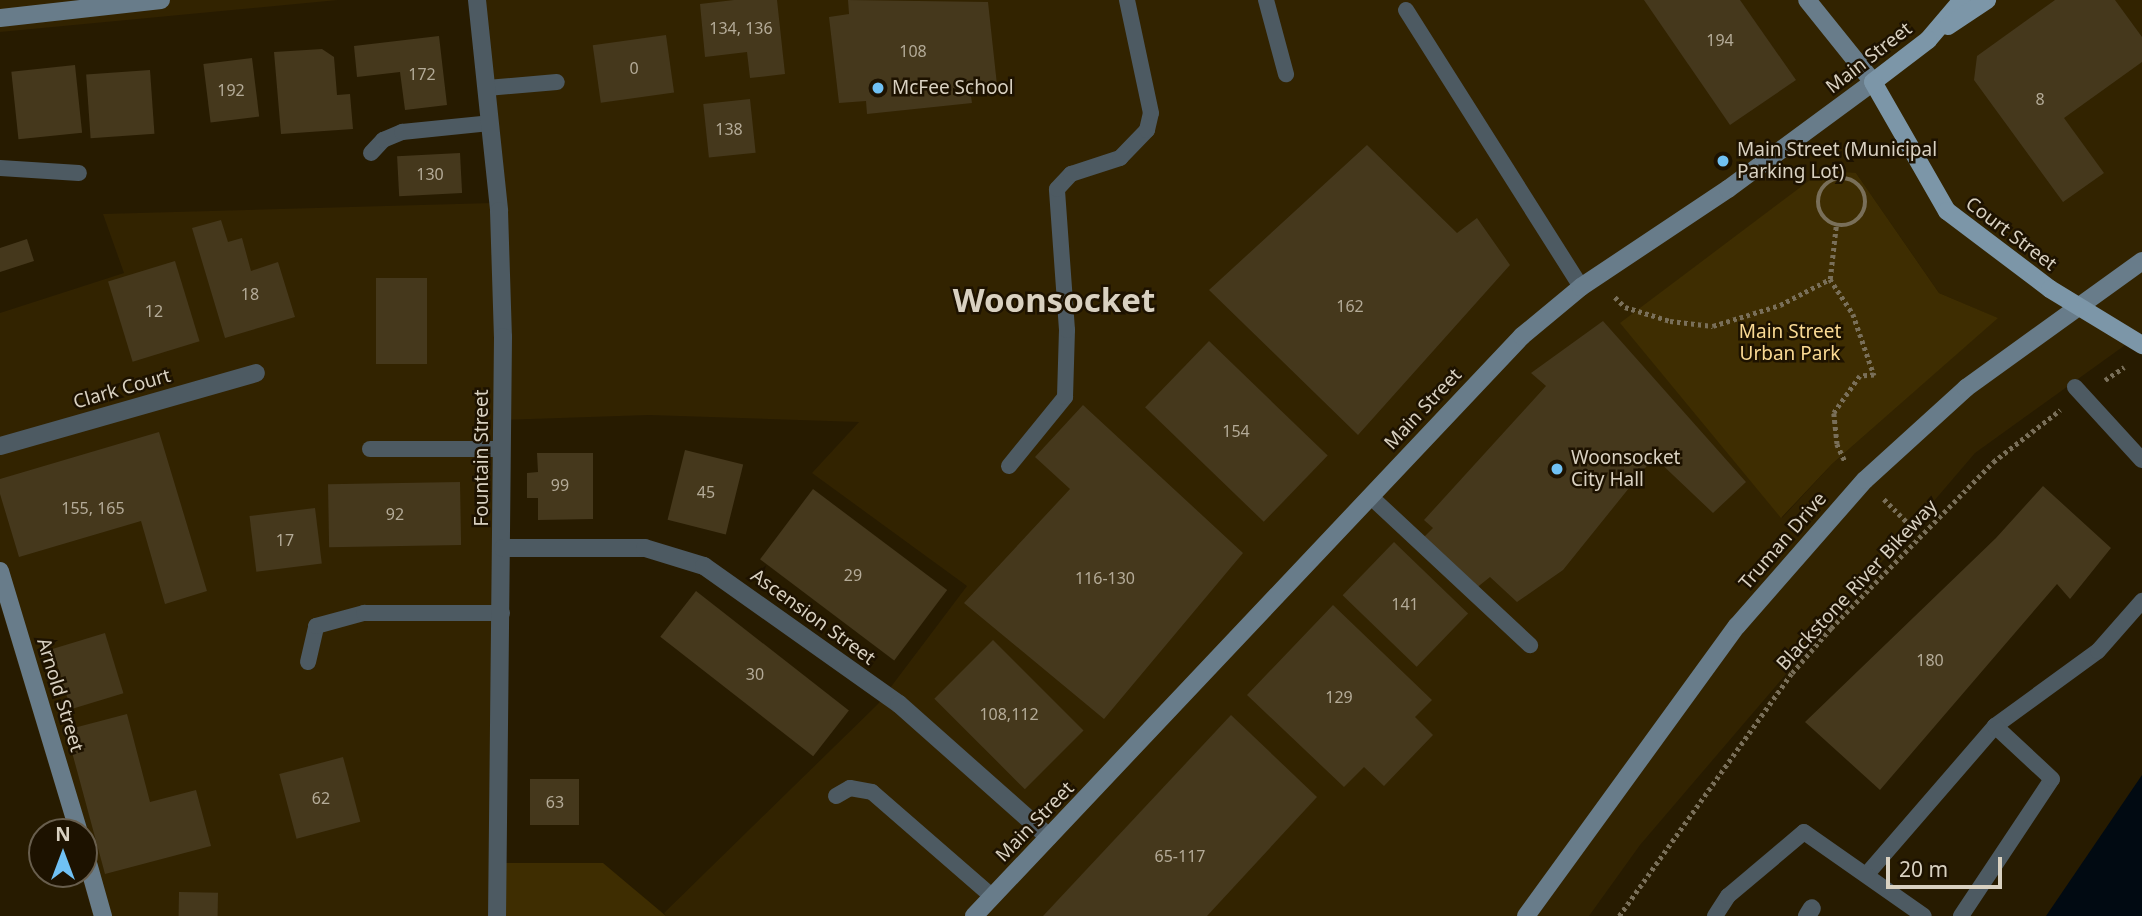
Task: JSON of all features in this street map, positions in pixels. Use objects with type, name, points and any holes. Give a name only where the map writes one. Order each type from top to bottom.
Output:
[{"type":"main road","points":[[0,18],[35,7],[161,0]]},
{"type":"main road","points":[[1807,0],[1873,82]]},
{"type":"main road","name":"Main Street","points":[[974,916],[1493,364],[1588,283],[1873,82],[1928,40],[1962,0]]},
{"type":"main road","points":[[1928,40],[1987,0]]},
{"type":"main road","name":"Court Street","points":[[1873,82],[1947,211],[2138,353]]},
{"type":"main road","name":"Truman Drive","points":[[1526,916],[1737,626],[1865,480],[1966,388],[2142,261]]},
{"type":"main road","name":"Arnold Street","points":[[0,571],[75,818]]},
{"type":"main road","points":[[95,888],[103,916]]},
{"type":"street","name":"Fountain Street","points":[[477,0],[499,211],[503,548],[497,916]]},
{"type":"street","name":"Clark Court","points":[[0,446],[256,373]]},
{"type":"street","name":"Ascension Street","points":[[503,548],[645,548],[704,566],[900,704],[1049,837]]},
{"type":"lane","points":[[1009,466],[1065,397],[1068,330],[1057,189],[1071,174],[1120,158],[1147,130],[1151,113],[1127,0]]},
{"type":"lane","points":[[1266,0],[1286,74]]},
{"type":"lane","points":[[1406,10],[1588,283]]},
{"type":"lane","points":[[487,88],[557,82]]},
{"type":"lane","points":[[371,153],[383,140],[402,132],[490,123]]},
{"type":"lane","points":[[0,167],[79,173]]},
{"type":"lane","points":[[2079,391],[2142,460]]},
{"type":"lane","points":[[370,449],[502,449]]},
{"type":"lane","points":[[1370,496],[1530,645]]},
{"type":"lane","points":[[1867,874],[1995,726],[2098,651],[2142,601]]},
{"type":"lane","points":[[308,662],[316,626],[364,613],[502,613]]},
{"type":"lane","points":[[1961,916],[2052,779],[1995,726]]},
{"type":"lane","points":[[836,796],[856,788],[875,794],[993,897]]},
{"type":"lane","points":[[1715,916],[1728,896],[1804,832],[1924,916]]},
{"type":"path","points":[[1850,179],[1866,197],[1864,213],[1853,224],[1836,226],[1823,218],[1818,195],[1828,182],[1850,179]]},
{"type":"path","points":[[1836,226],[1830,279],[1853,314],[1874,374],[1860,376],[1834,413],[1843,460],[1913,528]]},
{"type":"path","points":[[1588,283],[1625,307],[1670,321],[1713,326],[1755,315],[1830,279]]},
{"type":"path","name":"Blackstone River Bikeway","points":[[1619,916],[1793,673],[1831,628],[1993,462],[2079,391],[2138,353]]},
{"type":"shaded area","points":[[0,0],[338,0],[0,32]]},
{"type":"shaded area","points":[[470,0],[2142,0],[2142,333],[1975,453],[1640,845],[1589,916],[666,916],[664,913],[878,704],[967,586],[812,473],[859,422],[649,415],[500,420],[499,916],[93,916],[85,888],[98,888],[98,818],[65,818],[0,604],[0,313],[124,273],[103,214],[492,203]],"holes":[[[1856,173],[1939,293],[1997,318],[1832,464],[1782,518]]]},
{"type":"shaded area","points":[[2142,775],[2142,916],[2046,916]]},
{"type":"green space","name":"Main Street Urban Park","points":[[1830,171],[1856,173],[1939,293],[1998,318],[1832,464],[1781,518],[1620,323],[1810,180]]},
{"type":"green space","points":[[503,863],[603,863],[666,916],[499,916]]},
{"type":"building","points":[[734,0],[777,0],[785,74],[750,78],[747,52],[705,57],[700,4]]},
{"type":"building","points":[[848,0],[988,2],[997,85],[970,89],[972,103],[867,114],[866,101],[839,103],[829,17],[849,14]]},
{"type":"building","points":[[1644,0],[1740,0],[1796,80],[1730,125]]},
{"type":"building","points":[[2055,0],[2115,0],[2142,37],[2142,62],[2064,118],[2104,173],[2063,202],[1974,80],[1977,56]]},
{"type":"building","points":[[666,35],[674,92],[601,103],[593,45]]},
{"type":"building","points":[[439,36],[447,105],[405,110],[400,72],[357,77],[354,46]]},
{"type":"building","points":[[322,49],[334,57],[337,95],[350,94],[353,129],[281,134],[274,52]]},
{"type":"building","points":[[252,58],[259,117],[211,123],[203,64]]},
{"type":"building","points":[[75,65],[82,133],[18,139],[11,72]]},
{"type":"building","points":[[150,70],[154,134],[91,138],[86,74]]},
{"type":"building","points":[[750,99],[756,153],[709,158],[703,104]]},
{"type":"building","points":[[1367,145],[1457,233],[1477,218],[1510,265],[1358,435],[1209,290]]},
{"type":"building","points":[[460,153],[462,193],[399,196],[397,156]]},
{"type":"building","points":[[221,220],[228,242],[242,238],[251,271],[278,262],[295,317],[225,338],[192,228]]},
{"type":"building","points":[[27,239],[34,261],[0,272],[0,248]]},
{"type":"building","points":[[175,261],[200,341],[133,362],[108,281]]},
{"type":"building","points":[[376,278],[427,278],[427,364],[376,364]]},
{"type":"building","name":"Woonsocket City Hall","points":[[1603,321],[1746,482],[1713,513],[1654,457],[1563,570],[1517,602],[1490,577],[1475,589],[1421,540],[1433,528],[1424,520],[1546,386],[1531,373]]},
{"type":"building","points":[[1209,341],[1328,456],[1264,522],[1145,407]]},
{"type":"building","points":[[1083,405],[1243,553],[1104,719],[964,603],[1070,489],[1035,457]]},
{"type":"building","points":[[159,432],[207,591],[165,604],[141,521],[19,557],[0,494],[0,479]]},
{"type":"building","points":[[685,450],[743,465],[726,534],[668,520]]},
{"type":"building","points":[[537,453],[593,453],[593,519],[538,520],[538,498],[527,498],[527,473],[538,472]]},
{"type":"building","points":[[460,482],[461,545],[329,547],[328,484]]},
{"type":"building","points":[[2043,486],[2111,548],[2070,599],[2057,584],[1880,790],[1805,722],[1996,538]]},
{"type":"building","points":[[813,489],[947,590],[894,660],[760,559]]},
{"type":"building","points":[[315,508],[322,564],[256,572],[249,516]]},
{"type":"building","points":[[1394,542],[1468,614],[1417,667],[1343,595]]},
{"type":"building","points":[[696,591],[849,710],[813,756],[660,637]]},
{"type":"building","points":[[1333,605],[1432,700],[1415,717],[1433,735],[1384,786],[1364,767],[1344,787],[1247,695]]},
{"type":"building","points":[[105,633],[123,693],[71,709],[52,649]]},
{"type":"building","points":[[993,640],[1084,731],[1025,789],[934,699]]},
{"type":"building","points":[[127,714],[150,802],[196,790],[211,846],[105,874],[98,848],[98,818],[90,818],[66,730]]},
{"type":"building","points":[[1231,715],[1317,797],[1207,916],[1043,916]]},
{"type":"building","points":[[343,757],[360,822],[297,839],[279,774]]},
{"type":"building","points":[[530,779],[579,779],[579,825],[530,825]]},
{"type":"building","points":[[179,892],[218,893],[218,916],[179,916]]},
{"type":"place","name":"McFee School","points":[[878,88]]},
{"type":"place","name":"Main Street (Municipal Parking Lot)","points":[[1723,161]]},
{"type":"place","name":"Woonsocket City Hall","points":[[1557,469]]},
{"type":"district","name":"Woonsocket","points":[[1054,300]]}]
